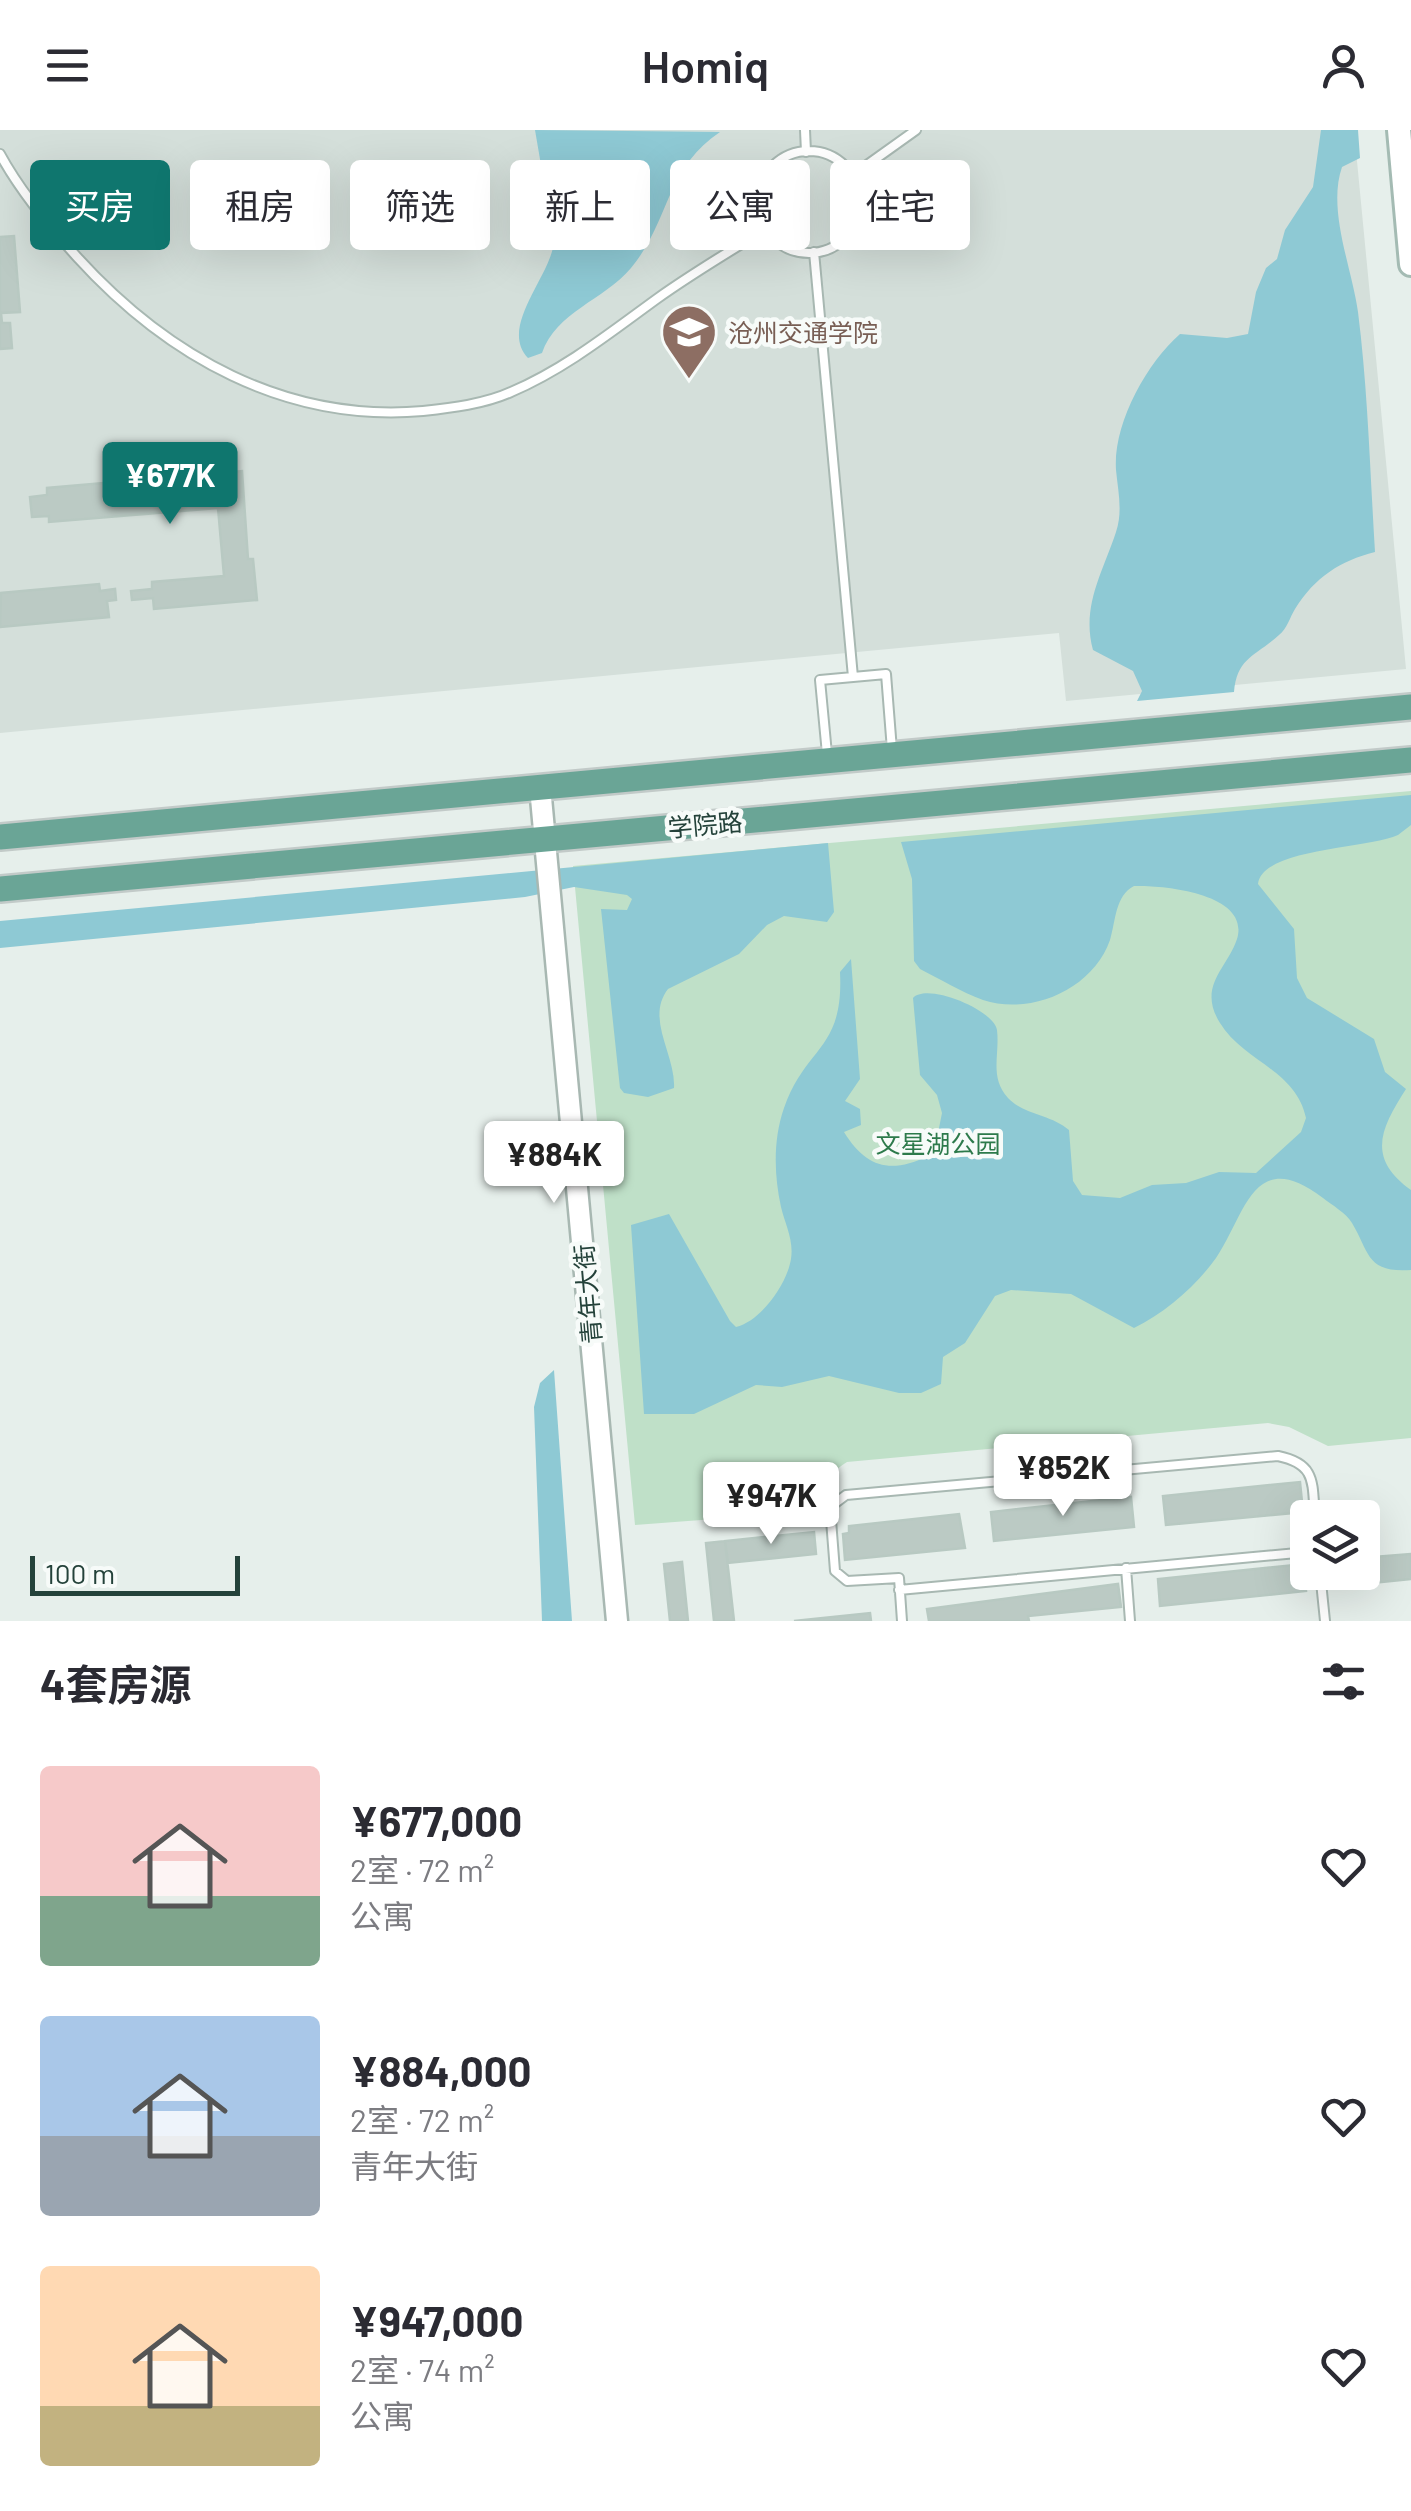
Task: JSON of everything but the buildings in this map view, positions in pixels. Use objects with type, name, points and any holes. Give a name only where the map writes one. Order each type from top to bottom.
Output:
[{"type":"main road","points":[[1399,130],[1411,264]]},
{"type":"main road","name":"学院路","points":[[0,837],[1411,707]]},
{"type":"main road","name":"学院路","points":[[0,890],[1411,760]]},
{"type":"street","name":"青年大街","points":[[540,787],[617,1621]]},
{"type":"lane","points":[[805,130],[806,152]]},
{"type":"lane","points":[[873,160],[916,130]]},
{"type":"lane","points":[[782,160],[806,152],[835,160]]},
{"type":"lane","points":[[0,154],[48,226],[156,334],[219,372],[331,409],[392,414],[446,409],[508,394],[565,364],[733,250]]},
{"type":"lane","points":[[801,250],[814,252],[830,247]]},
{"type":"lane","points":[[814,252],[853,677]]},
{"type":"lane","points":[[828,760],[820,680],[886,674],[893,755]]},
{"type":"lane","points":[[902,1621],[898,1578],[848,1581],[835,1572],[830,1506],[846,1495],[1278,1456],[1300,1460],[1309,1471],[1313,1500]]},
{"type":"lane","points":[[900,1590],[1290,1554]]},
{"type":"lane","points":[[1126,1568],[1130,1621]]},
{"type":"lane","points":[[1322,1590],[1325,1621]]},
{"type":"shaded area","name":"沧州交通学院","points":[[0,130],[1354,130],[1406,669],[1066,701],[1059,633],[0,733]]},
{"type":"green space","name":"文星湖公园","points":[[1411,791],[1411,1438],[1328,1446],[1289,1427],[1268,1423],[847,1462],[805,1512],[635,1525],[573,866]]},
{"type":"water","points":[[535,130],[720,132],[690,160],[670,160],[670,197],[650,239],[650,160],[540,160]]},
{"type":"water","points":[[1321,130],[1358,130],[1360,158],[1342,167],[1337,202],[1358,312],[1375,552],[1351,560],[1320,579],[1282,632],[1243,664],[1234,692],[1137,701],[1142,691],[1133,671],[1093,650],[1090,634],[1095,590],[1118,524],[1116,452],[1126,415],[1155,361],[1180,334],[1227,338],[1248,334],[1256,292],[1266,268],[1277,259],[1285,230],[1313,187]]},
{"type":"water","points":[[552,250],[644,250],[620,279],[558,327],[542,353],[528,358],[520,345],[519,331]]},
{"type":"water","points":[[1411,795],[1411,825],[1398,835],[1296,856],[1264,872],[1258,884],[1294,929],[1297,978],[1307,998],[1374,1039],[1385,1072],[1406,1089],[1390,1116],[1382,1141],[1387,1166],[1411,1190],[1411,1270],[1377,1264],[1343,1213],[1300,1184],[1281,1179],[1266,1182],[1254,1192],[1216,1258],[1189,1288],[1157,1315],[1134,1328],[1071,1294],[1011,1290],[995,1296],[965,1343],[943,1357],[941,1384],[921,1393],[899,1393],[829,1376],[782,1387],[756,1385],[694,1414],[644,1414],[631,1225],[669,1214],[736,1327],[755,1317],[771,1300],[789,1269],[792,1252],[777,1183],[780,1120],[793,1087],[830,1033],[840,998],[840,972],[851,959],[860,1079],[845,1101],[860,1109],[861,1125],[844,1132],[861,1153],[880,1164],[915,1162],[928,1156],[936,1143],[942,1113],[937,1095],[920,1075],[913,998],[932,993],[973,1007],[993,1022],[1002,1090],[1014,1104],[1069,1130],[1073,1181],[1082,1195],[1120,1198],[1152,1185],[1186,1183],[1219,1172],[1256,1173],[1301,1132],[1306,1118],[1292,1088],[1230,1036],[1214,1010],[1216,978],[1237,939],[1238,923],[1231,911],[1218,902],[1183,890],[1134,886],[1123,896],[1110,940],[1090,972],[1075,985],[1040,1001],[1002,1004],[959,989],[920,969],[914,961],[912,879],[901,842]]},
{"type":"water","points":[[828,843],[834,912],[827,922],[784,916],[767,925],[739,954],[668,989],[662,1001],[660,1025],[674,1088],[648,1097],[624,1093],[620,1088],[601,909],[627,910],[632,899],[627,895],[574,887],[525,897],[0,948],[0,921]]},
{"type":"water","points":[[554,1370],[572,1621],[542,1621],[534,1407],[540,1383]]},
{"type":"place","name":"沧州交通学院","points":[[689,381]]}]
